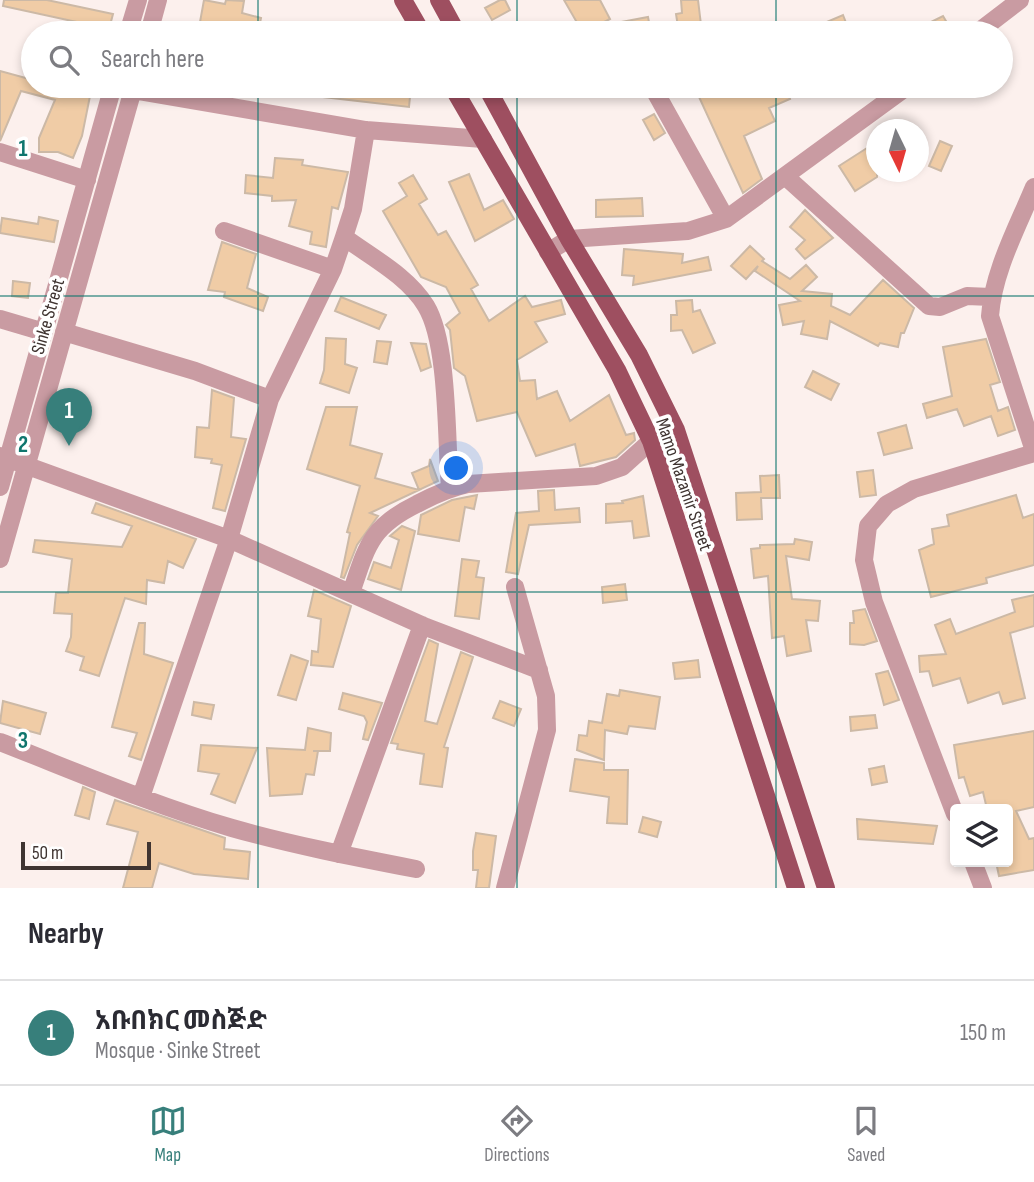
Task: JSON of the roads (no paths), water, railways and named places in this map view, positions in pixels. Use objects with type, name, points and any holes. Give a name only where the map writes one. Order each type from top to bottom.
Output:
[{"type":"main road","points":[[403,0],[415,21]]},
{"type":"main road","points":[[439,0],[450,21]]},
{"type":"main road","name":"Mamo Mazamir Street","points":[[459,98],[617,370],[651,440],[796,888]]},
{"type":"main road","name":"Mamo Mazamir Street","points":[[492,98],[569,239],[639,355],[676,430],[826,888]]},
{"type":"street","points":[[132,21],[138,0]]},
{"type":"street","points":[[152,21],[158,0]]},
{"type":"street","points":[[992,21],[1020,0]]},
{"type":"street","name":"Sinke Street","points":[[0,487],[4,457],[44,332],[110,98]]},
{"type":"street","name":"Sinke Street","points":[[0,559],[130,98]]},
{"type":"street","points":[[188,98],[366,130],[483,139]]},
{"type":"street","points":[[659,98],[726,219]]},
{"type":"street","points":[[548,252],[569,239],[688,232],[726,219],[892,98]]},
{"type":"street","points":[[141,797],[229,539],[270,400],[333,269],[344,237],[353,209],[366,130]]},
{"type":"street","points":[[0,152],[87,180]]},
{"type":"street","points":[[785,176],[929,306],[940,307],[967,296],[991,297]]},
{"type":"street","points":[[951,804],[874,602],[864,560],[868,526],[887,504],[914,489],[1034,452],[990,316],[991,297],[1034,187]]},
{"type":"street","points":[[224,231],[333,269]]},
{"type":"street","points":[[344,237],[407,283],[426,305],[434,323],[439,350],[450,488]]},
{"type":"street","points":[[0,319],[44,332]]},
{"type":"street","points":[[64,332],[195,370],[270,400]]},
{"type":"street","points":[[351,593],[366,548],[382,524],[450,488],[596,476],[622,467],[651,440]]},
{"type":"street","points":[[4,457],[229,539],[422,625],[539,670]]},
{"type":"street","points":[[505,888],[547,730],[546,696],[515,587]]},
{"type":"street","points":[[339,854],[422,625]]},
{"type":"street","points":[[0,742],[141,797],[232,828],[339,854],[416,869]]},
{"type":"street","points":[[975,867],[983,888]]},
{"type":"place","name":"አቡበክር መስጅድ","points":[[69,446]]}]
